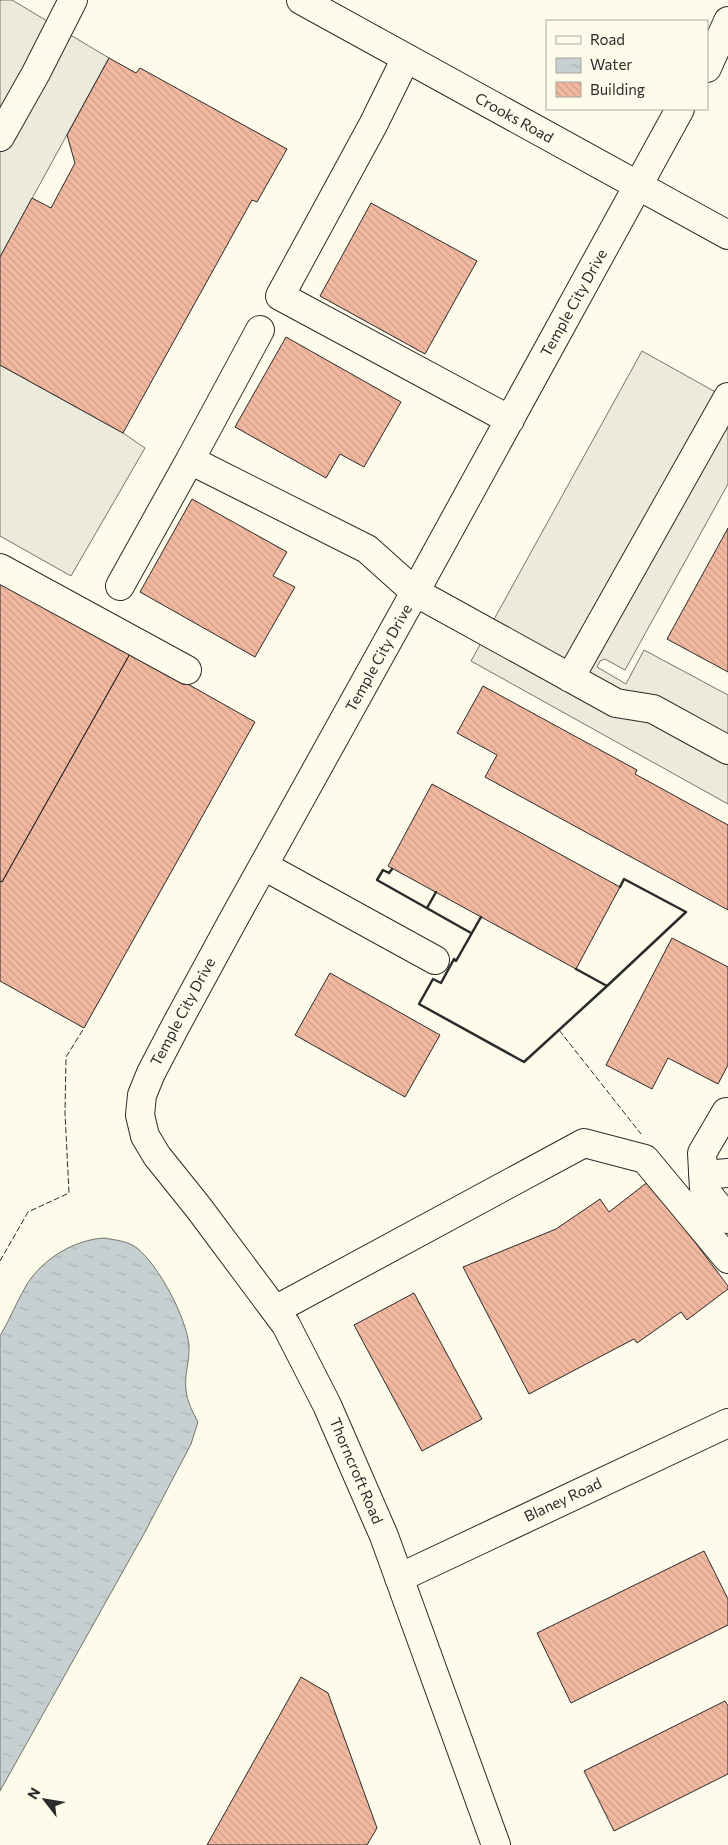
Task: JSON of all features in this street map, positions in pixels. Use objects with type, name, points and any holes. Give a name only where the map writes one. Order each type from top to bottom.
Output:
[{"type":"street","points":[[0,137],[36,73],[73,0]]},
{"type":"street","name":"Crooks Road","points":[[301,0],[728,235]]},
{"type":"street","points":[[708,66],[728,21]]},
{"type":"street","points":[[406,58],[373,125],[280,296],[510,420]]},
{"type":"street","name":"Temple City Drive","points":[[145,1136],[140,1115],[142,1095],[151,1073],[227,931],[679,110]]},
{"type":"street","points":[[120,586],[260,330]]},
{"type":"street","points":[[570,678],[728,397]]},
{"type":"street","points":[[190,460],[367,549],[415,592],[616,703],[653,709],[728,750]]},
{"type":"street","points":[[0,568],[188,670]]},
{"type":"street","points":[[264,866],[435,960]]},
{"type":"street","points":[[726,1112],[702,1153],[716,1174],[704,1189],[728,1219]]},
{"type":"street","name":"Thorncroft Road","points":[[145,1136],[157,1156],[198,1206],[286,1325],[327,1404],[384,1536],[496,1845]]},
{"type":"street","points":[[275,1310],[584,1142],[645,1159],[728,1259]]},
{"type":"street","name":"Blaney Road","points":[[399,1578],[728,1423]]},
{"type":"shaded area","points":[[0,0],[12,0],[109,58],[0,257]]},
{"type":"shaded area","points":[[642,351],[728,399],[728,484],[625,670],[605,659],[600,661],[597,667],[626,684],[644,650],[728,695],[728,804],[471,661]]},
{"type":"shaded area","points":[[0,365],[123,433],[145,448],[71,576],[0,536]]},
{"type":"water","points":[[104,1238],[126,1242],[137,1248],[154,1267],[170,1293],[187,1334],[189,1351],[186,1390],[192,1411],[198,1422],[191,1444],[145,1532],[0,1791],[0,1336],[27,1284],[42,1266],[61,1252],[82,1242]]},
{"type":"building","points":[[109,58],[136,73],[140,68],[287,149],[257,202],[252,200],[123,433],[0,365],[0,257],[32,198],[51,208],[75,163],[67,135]]},
{"type":"building","points":[[371,203],[477,261],[425,354],[320,296]]},
{"type":"building","points":[[286,337],[401,402],[364,467],[340,454],[326,478],[235,427]]},
{"type":"building","points":[[192,499],[287,552],[273,576],[295,587],[255,657],[140,592]]},
{"type":"building","points":[[728,528],[728,672],[667,639]]},
{"type":"building","points":[[0,578],[131,652],[2,882],[0,881]]},
{"type":"building","points":[[131,652],[255,722],[84,1028],[0,981],[0,881],[2,882]]},
{"type":"building","points":[[483,686],[637,770],[635,774],[728,825],[728,910],[485,777],[497,755],[457,733]]},
{"type":"building","points":[[432,784],[620,887],[576,969],[388,866]]},
{"type":"building","points":[[672,938],[728,967],[728,1065],[718,1084],[668,1058],[652,1089],[606,1065]]},
{"type":"building","points":[[330,973],[440,1035],[405,1097],[295,1035]]},
{"type":"building","points":[[649,1181],[728,1286],[728,1289],[687,1320],[681,1312],[637,1343],[634,1339],[529,1394],[463,1267],[556,1229],[600,1199],[609,1212]]},
{"type":"building","points":[[414,1293],[482,1419],[422,1451],[354,1325]]},
{"type":"building","points":[[704,1551],[728,1599],[728,1625],[571,1703],[537,1633]]},
{"type":"building","points":[[301,1677],[328,1693],[377,1828],[367,1845],[207,1845]]},
{"type":"building","points":[[725,1701],[728,1706],[728,1774],[614,1831],[584,1771]]},
{"type":"fence","points":[[0,1261],[28,1212],[69,1193],[65,1113],[66,1057],[84,1028]]},
{"type":"fence","points":[[559,1030],[641,1134]]},
{"type":"wall","points":[[392,869],[389,873],[383,870],[377,880],[471,933]]},
{"type":"wall","points":[[576,969],[607,986],[686,912],[624,879],[620,887]]},
{"type":"wall","points":[[427,908],[436,892]]},
{"type":"wall","points":[[481,917],[441,983],[433,979],[419,1004],[524,1062],[607,986]]}]
